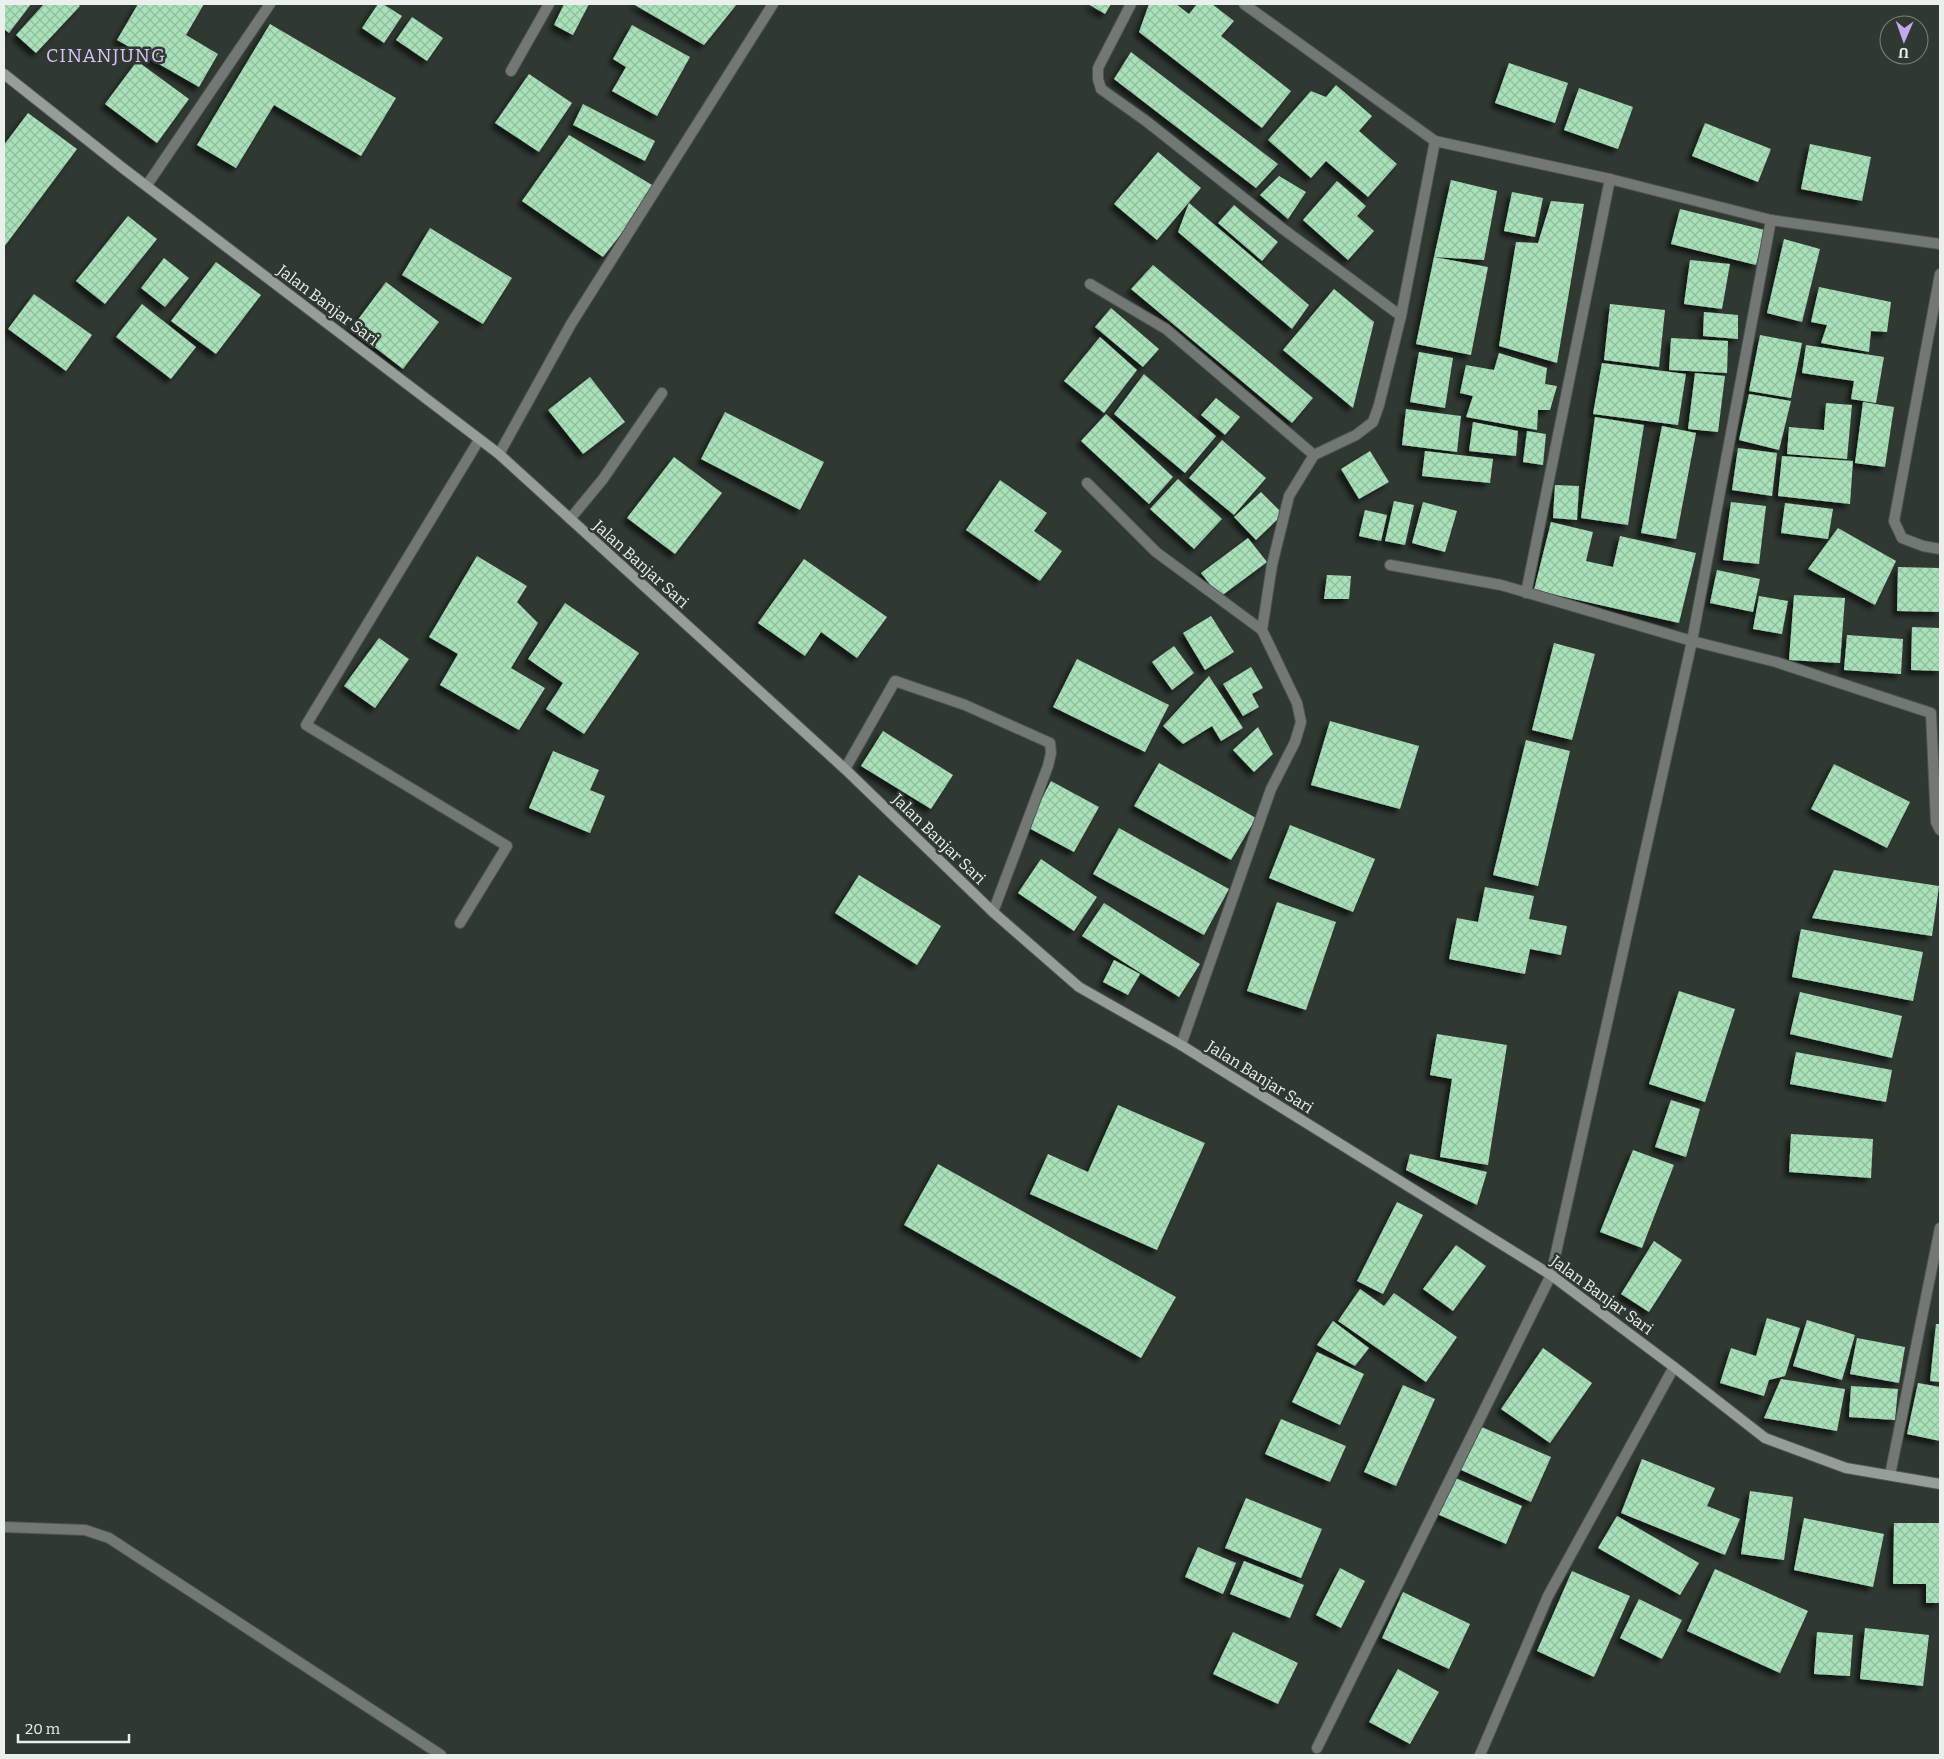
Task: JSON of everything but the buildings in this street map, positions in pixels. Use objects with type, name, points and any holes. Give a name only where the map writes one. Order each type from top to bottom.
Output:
[{"type":"street","points":[[147,185],[270,4]]},
{"type":"street","points":[[511,71],[549,4]]},
{"type":"street","points":[[499,454],[571,324],[773,4]]},
{"type":"street","points":[[1131,4],[1098,68],[1098,79],[1101,89],[1146,120],[1283,229],[1401,316]]},
{"type":"street","points":[[1244,4],[1435,141],[1610,179],[1771,220],[1940,244]]},
{"type":"street","name":"Jalan Banjar Sari","points":[[4,74],[499,454],[846,769],[993,912],[1079,988],[1181,1045],[1551,1275],[1765,1438],[1846,1468],[1940,1484]]},
{"type":"street","points":[[1262,630],[1272,565],[1289,496],[1314,455],[1356,435],[1373,422],[1380,405],[1401,316],[1435,141]]},
{"type":"street","points":[[1526,593],[1610,179]]},
{"type":"street","points":[[1317,1748],[1551,1275],[1692,641],[1771,220]]},
{"type":"street","points":[[1940,274],[1894,521],[1902,538],[1923,546],[1940,549]]},
{"type":"street","points":[[1090,284],[1166,329],[1314,455]]},
{"type":"street","points":[[570,519],[603,479],[662,393]]},
{"type":"street","points":[[460,923],[507,846],[306,726],[480,440]]},
{"type":"street","points":[[1087,483],[1156,552],[1262,630],[1296,704],[1301,722],[1294,742],[1271,789],[1181,1045]]},
{"type":"street","points":[[1390,565],[1501,585],[1692,641],[1776,662],[1936,714],[1936,822],[1940,830]]},
{"type":"street","points":[[846,769],[895,682],[965,705],[1050,743],[1051,753],[1048,766],[993,912]]},
{"type":"street","points":[[1890,1475],[1940,1228]]},
{"type":"street","points":[[1480,1755],[1548,1596],[1674,1367]]},
{"type":"street","points":[[4,1527],[85,1530],[109,1538],[441,1755]]},
{"type":"district","name":"CINANJUNG","points":[[106,55]]}]
